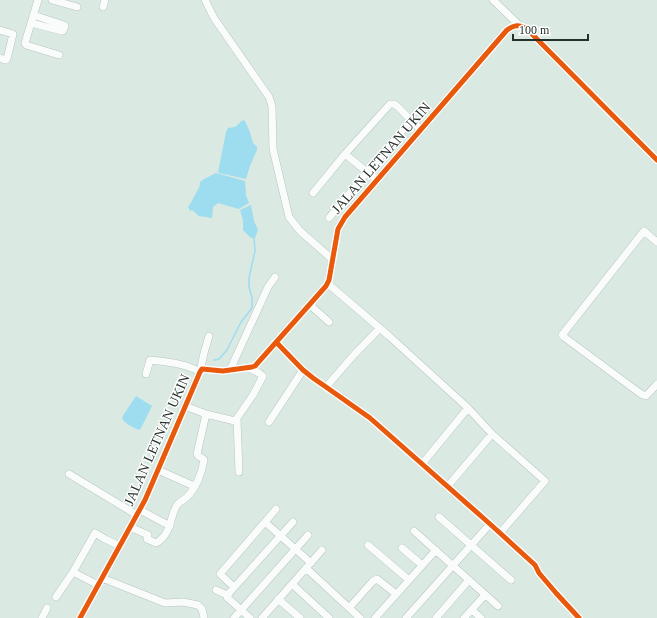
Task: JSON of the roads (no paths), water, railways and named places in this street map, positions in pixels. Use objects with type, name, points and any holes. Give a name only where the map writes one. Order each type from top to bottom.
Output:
[{"type":"street","points":[[38,0],[25,42],[26,44],[59,55]]},
{"type":"street","points":[[52,0],[77,7]]},
{"type":"street","points":[[205,0],[214,18],[267,93],[271,101],[273,149],[289,217],[300,231],[332,259]]},
{"type":"street","points":[[493,0],[518,25],[527,29],[657,160]]},
{"type":"street","points":[[31,23],[62,31],[65,26],[33,15]]},
{"type":"street","name":"JALAN LETNAN UKIN","points":[[80,618],[145,500],[202,369],[223,371],[255,366],[328,283],[338,226],[376,180],[507,30],[518,25]]},
{"type":"street","points":[[0,30],[13,34],[7,58],[5,60],[0,58]]},
{"type":"street","points":[[313,193],[345,154],[390,104],[397,106],[421,130]]},
{"type":"street","points":[[329,218],[411,120]]},
{"type":"street","points":[[345,154],[376,180]]},
{"type":"street","points":[[657,242],[644,231],[562,335],[641,394],[646,396],[657,384]]},
{"type":"street","points":[[230,370],[268,287],[275,278]]},
{"type":"street","points":[[328,283],[468,408],[492,434],[544,481],[500,533]]},
{"type":"street","points":[[310,305],[329,322]]},
{"type":"street","points":[[326,387],[380,328]]},
{"type":"street","points":[[146,374],[150,360],[194,368],[200,372],[209,336]]},
{"type":"street","points":[[276,342],[303,370],[370,418],[446,487],[500,533],[535,565],[539,573],[579,618]]},
{"type":"street","points":[[239,472],[237,420],[263,376],[249,368]]},
{"type":"street","points":[[269,422],[303,370]]},
{"type":"street","points":[[185,406],[206,414],[235,421],[237,420]]},
{"type":"street","points":[[422,464],[468,408]]},
{"type":"street","points":[[130,527],[148,535],[147,539],[156,543],[167,532],[177,504],[188,496],[193,490],[203,468],[204,460],[197,454],[206,414]]},
{"type":"street","points":[[446,487],[492,434]]},
{"type":"street","points":[[158,470],[194,486]]},
{"type":"street","points":[[69,474],[138,512],[170,526]]},
{"type":"street","points":[[234,587],[220,574],[276,509]]},
{"type":"street","points":[[439,517],[511,580]]},
{"type":"street","points":[[265,522],[296,550],[308,566],[360,618]]},
{"type":"street","points":[[227,597],[234,587],[293,522]]},
{"type":"street","points":[[406,618],[490,524]]},
{"type":"street","points":[[414,531],[498,606]]},
{"type":"street","points":[[56,597],[73,572],[95,532],[105,539],[120,546]]},
{"type":"street","points":[[234,618],[308,535]]},
{"type":"street","points":[[368,545],[409,580]]},
{"type":"street","points":[[402,548],[422,565]]},
{"type":"street","points":[[265,617],[278,599],[322,550]]},
{"type":"street","points":[[376,618],[436,550]]},
{"type":"street","points":[[73,572],[166,603],[183,602],[198,605],[202,609],[204,618]]},
{"type":"street","points":[[349,608],[377,579],[396,594]]},
{"type":"street","points":[[436,618],[469,580]]},
{"type":"street","points":[[292,584],[329,618]]},
{"type":"street","points":[[216,590],[227,595],[229,599],[250,618]]},
{"type":"street","points":[[464,618],[485,595]]},
{"type":"street","points":[[278,599],[300,618]]},
{"type":"street","points":[[42,618],[47,608]]},
{"type":"street","points":[[472,610],[481,618]]},
{"type":"water","points":[[243,120],[245,121],[250,132],[253,143],[257,147],[246,179],[218,172],[226,132],[228,128],[236,126]]},
{"type":"water","points":[[216,173],[245,181],[246,195],[249,203],[239,209],[218,203],[213,207],[212,218],[199,216],[192,210],[190,211],[188,207],[200,186],[200,182]]},
{"type":"water","points":[[251,205],[254,221],[258,230],[255,238],[251,238],[243,230],[243,220],[240,210]]},
{"type":"water","points":[[136,396],[152,406],[140,430],[127,424],[122,418]]},
{"type":"waterway","points":[[214,360],[219,359],[227,350],[241,322],[252,308],[249,278],[255,251],[254,238]]}]
